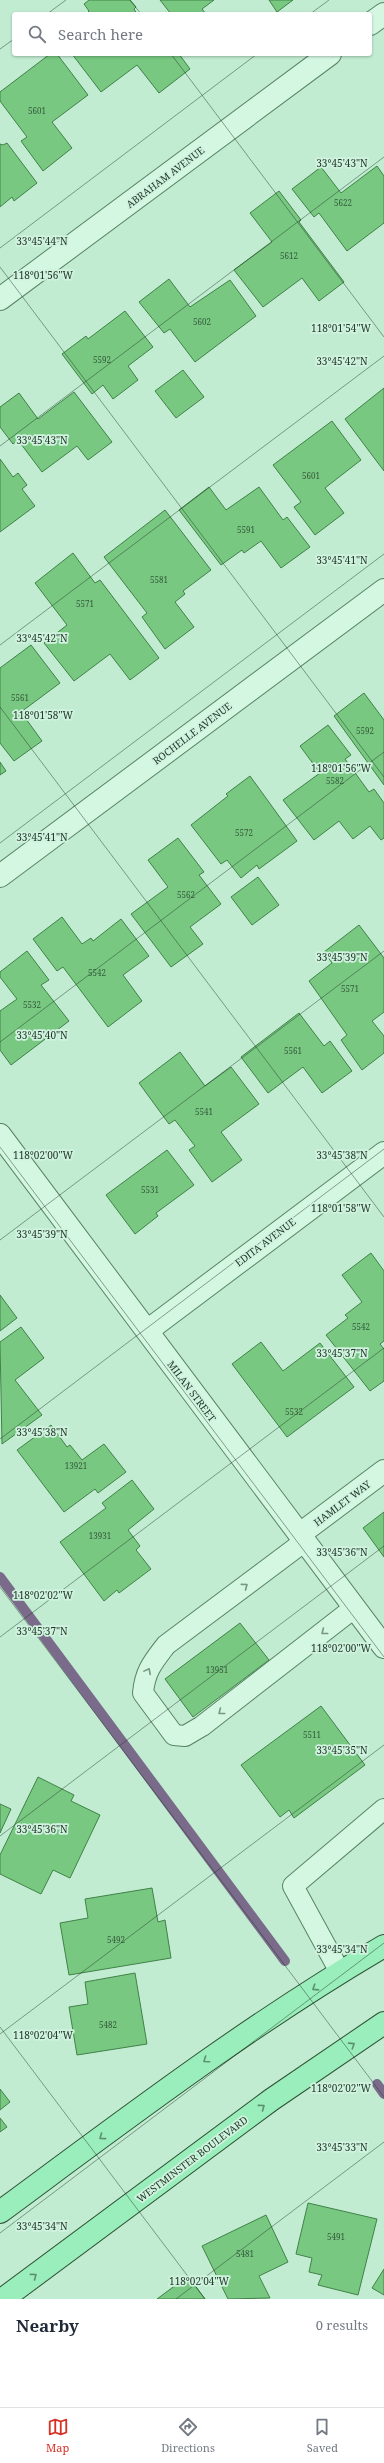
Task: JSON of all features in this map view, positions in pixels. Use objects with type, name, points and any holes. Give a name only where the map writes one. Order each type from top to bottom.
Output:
[{"type":"main road","points":[[0,2212],[199,2065],[340,1972],[384,1946]]},
{"type":"main road","name":"WESTMINSTER BOULEVARD","points":[[3,2299],[271,2100],[384,2024]]},
{"type":"street","points":[[372,23],[384,14]]},
{"type":"street","name":"ABRAHAM AVENUE","points":[[0,300],[327,56]]},
{"type":"street","name":"ROCHELLE AVENUE","points":[[0,876],[384,590]]},
{"type":"street","name":"MILAN STREET","points":[[0,1135],[384,1647]]},
{"type":"street","name":"EDITA AVENUE","points":[[147,1331],[384,1153]]},
{"type":"street","name":"HAMLET WAY","points":[[302,1538],[384,1471]]},
{"type":"lane","points":[[302,1538],[166,1645],[153,1661],[145,1676],[143,1693],[174,1735],[186,1736],[202,1726],[354,1608]]},
{"type":"lane","points":[[340,1972],[293,1886],[384,1809]]},
{"type":"building","points":[[89,0],[130,0],[136,7],[134,9],[136,12],[88,12],[89,11],[84,4]]},
{"type":"building","points":[[160,0],[214,0],[202,9],[204,12],[169,12]]},
{"type":"building","points":[[269,0],[293,0],[277,12]]},
{"type":"building","points":[[47,56],[59,56],[88,95],[52,122],[72,148],[43,171],[21,141],[27,137],[0,101],[0,92]]},
{"type":"building","points":[[74,56],[180,56],[190,69],[159,93],[137,65],[101,92]]},
{"type":"building","points":[[7,143],[37,183],[14,201],[12,197],[0,207],[0,144],[3,145]]},
{"type":"building","points":[[377,166],[384,176],[384,223],[347,251],[319,213],[314,217],[292,189],[321,167],[341,193]]},
{"type":"building","points":[[279,191],[301,220],[299,222],[344,282],[319,301],[302,278],[263,307],[234,270],[272,242],[250,213]]},
{"type":"building","points":[[169,279],[190,307],[230,280],[256,316],[195,362],[170,329],[164,333],[139,302]]},
{"type":"building","points":[[125,311],[153,347],[128,366],[138,380],[113,399],[103,385],[92,394],[62,354],[86,336],[88,339]]},
{"type":"building","points":[[183,370],[204,397],[176,418],[155,391]]},
{"type":"building","points":[[384,388],[384,471],[345,419]]},
{"type":"building","points":[[74,392],[112,442],[88,460],[77,446],[42,472],[18,440],[13,444],[0,427],[0,407],[19,393],[38,419]]},
{"type":"building","points":[[332,421],[361,460],[325,488],[344,513],[315,535],[294,507],[301,502],[273,465]]},
{"type":"building","points":[[0,459],[13,477],[18,473],[27,485],[22,489],[35,506],[0,532]]},
{"type":"building","points":[[209,487],[226,510],[259,487],[283,520],[287,517],[310,547],[281,568],[261,541],[244,553],[242,550],[221,565],[179,510]]},
{"type":"building","points":[[165,510],[211,570],[183,591],[185,594],[175,602],[194,627],[165,649],[142,617],[147,613],[104,557]]},
{"type":"building","points":[[73,553],[95,583],[100,580],[159,658],[130,680],[110,654],[74,681],[44,643],[67,625],[35,583]]},
{"type":"building","points":[[31,645],[60,683],[21,712],[42,741],[14,761],[0,743],[0,668]]},
{"type":"building","points":[[364,693],[384,720],[384,785],[334,716]]},
{"type":"building","points":[[328,725],[351,755],[345,759],[369,792],[374,789],[384,803],[384,838],[381,840],[370,826],[353,839],[339,821],[314,840],[283,800],[320,773],[300,746]]},
{"type":"building","points":[[0,762],[6,771],[0,775]]},
{"type":"building","points":[[250,776],[297,841],[259,869],[257,865],[241,878],[227,860],[221,864],[191,825],[228,796],[226,794]]},
{"type":"building","points":[[178,838],[204,872],[199,875],[221,904],[190,927],[203,944],[171,967],[131,914],[168,887],[148,860]]},
{"type":"building","points":[[258,877],[279,905],[252,925],[231,897]]},
{"type":"building","points":[[62,917],[82,944],[91,938],[93,941],[121,919],[149,956],[123,975],[142,1001],[108,1027],[63,967],[57,971],[33,939]]},
{"type":"building","points":[[359,925],[384,958],[384,1012],[372,1021],[384,1036],[384,1053],[362,1070],[341,1040],[347,1035],[309,981],[332,963],[324,952]]},
{"type":"building","points":[[27,951],[49,980],[41,985],[69,1021],[11,1065],[0,1050],[0,1011],[17,999],[0,977],[0,972]]},
{"type":"building","points":[[299,1013],[324,1046],[330,1041],[352,1071],[322,1093],[303,1067],[268,1093],[241,1057]]},
{"type":"building","points":[[180,1052],[205,1086],[231,1067],[259,1104],[221,1132],[242,1160],[212,1182],[189,1150],[195,1146],[175,1120],[169,1124],[139,1083]]},
{"type":"building","points":[[167,1150],[194,1185],[156,1213],[158,1216],[135,1234],[106,1195]]},
{"type":"building","points":[[371,1253],[384,1271],[384,1341],[380,1344],[384,1349],[384,1381],[370,1391],[326,1335],[348,1318],[345,1315],[362,1302],[342,1275]]},
{"type":"building","points":[[0,1295],[17,1318],[0,1331]]},
{"type":"building","points":[[21,1327],[44,1358],[15,1380],[42,1415],[2,1444],[0,1342]]},
{"type":"building","points":[[261,1342],[283,1371],[320,1343],[354,1387],[287,1437],[232,1364]]},
{"type":"building","points":[[51,1425],[67,1447],[70,1445],[82,1460],[104,1444],[126,1472],[98,1493],[95,1489],[64,1512],[17,1450]]},
{"type":"building","points":[[132,1480],[154,1509],[128,1530],[140,1546],[136,1550],[151,1569],[119,1593],[117,1590],[104,1601],[60,1542],[106,1508],[102,1503]]},
{"type":"building","points":[[384,1512],[384,1557],[363,1528]]},
{"type":"building","points":[[240,1623],[269,1660],[193,1717],[165,1679]]},
{"type":"building","points":[[321,1706],[365,1765],[294,1818],[289,1810],[280,1817],[241,1765]]},
{"type":"building","points":[[38,1777],[74,1795],[71,1801],[100,1815],[70,1878],[53,1870],[41,1894],[0,1874],[0,1855]]},
{"type":"building","points":[[0,1804],[11,1809],[0,1833]]},
{"type":"building","points":[[152,1888],[158,1922],[165,1920],[171,1958],[69,1975],[60,1923],[88,1918],[85,1899]]},
{"type":"building","points":[[135,1973],[147,2044],[77,2055],[69,2007],[88,2004],[85,1982]]},
{"type":"building","points":[[0,2089],[10,2102],[0,2110]]},
{"type":"building","points":[[0,2118],[7,2127],[0,2132]]},
{"type":"building","points":[[308,2203],[377,2219],[358,2295],[318,2285],[322,2275],[309,2272],[312,2258],[296,2254]]},
{"type":"building","points":[[266,2215],[288,2262],[259,2276],[270,2298],[228,2299],[202,2246]]},
{"type":"building","points":[[384,2269],[384,2295],[372,2288]]},
{"type":"building","points":[[188,2276],[205,2299],[157,2299]]},
{"type":"waterway","points":[[0,1577],[285,1961]]},
{"type":"waterway","points":[[377,2084],[384,2094]]}]
